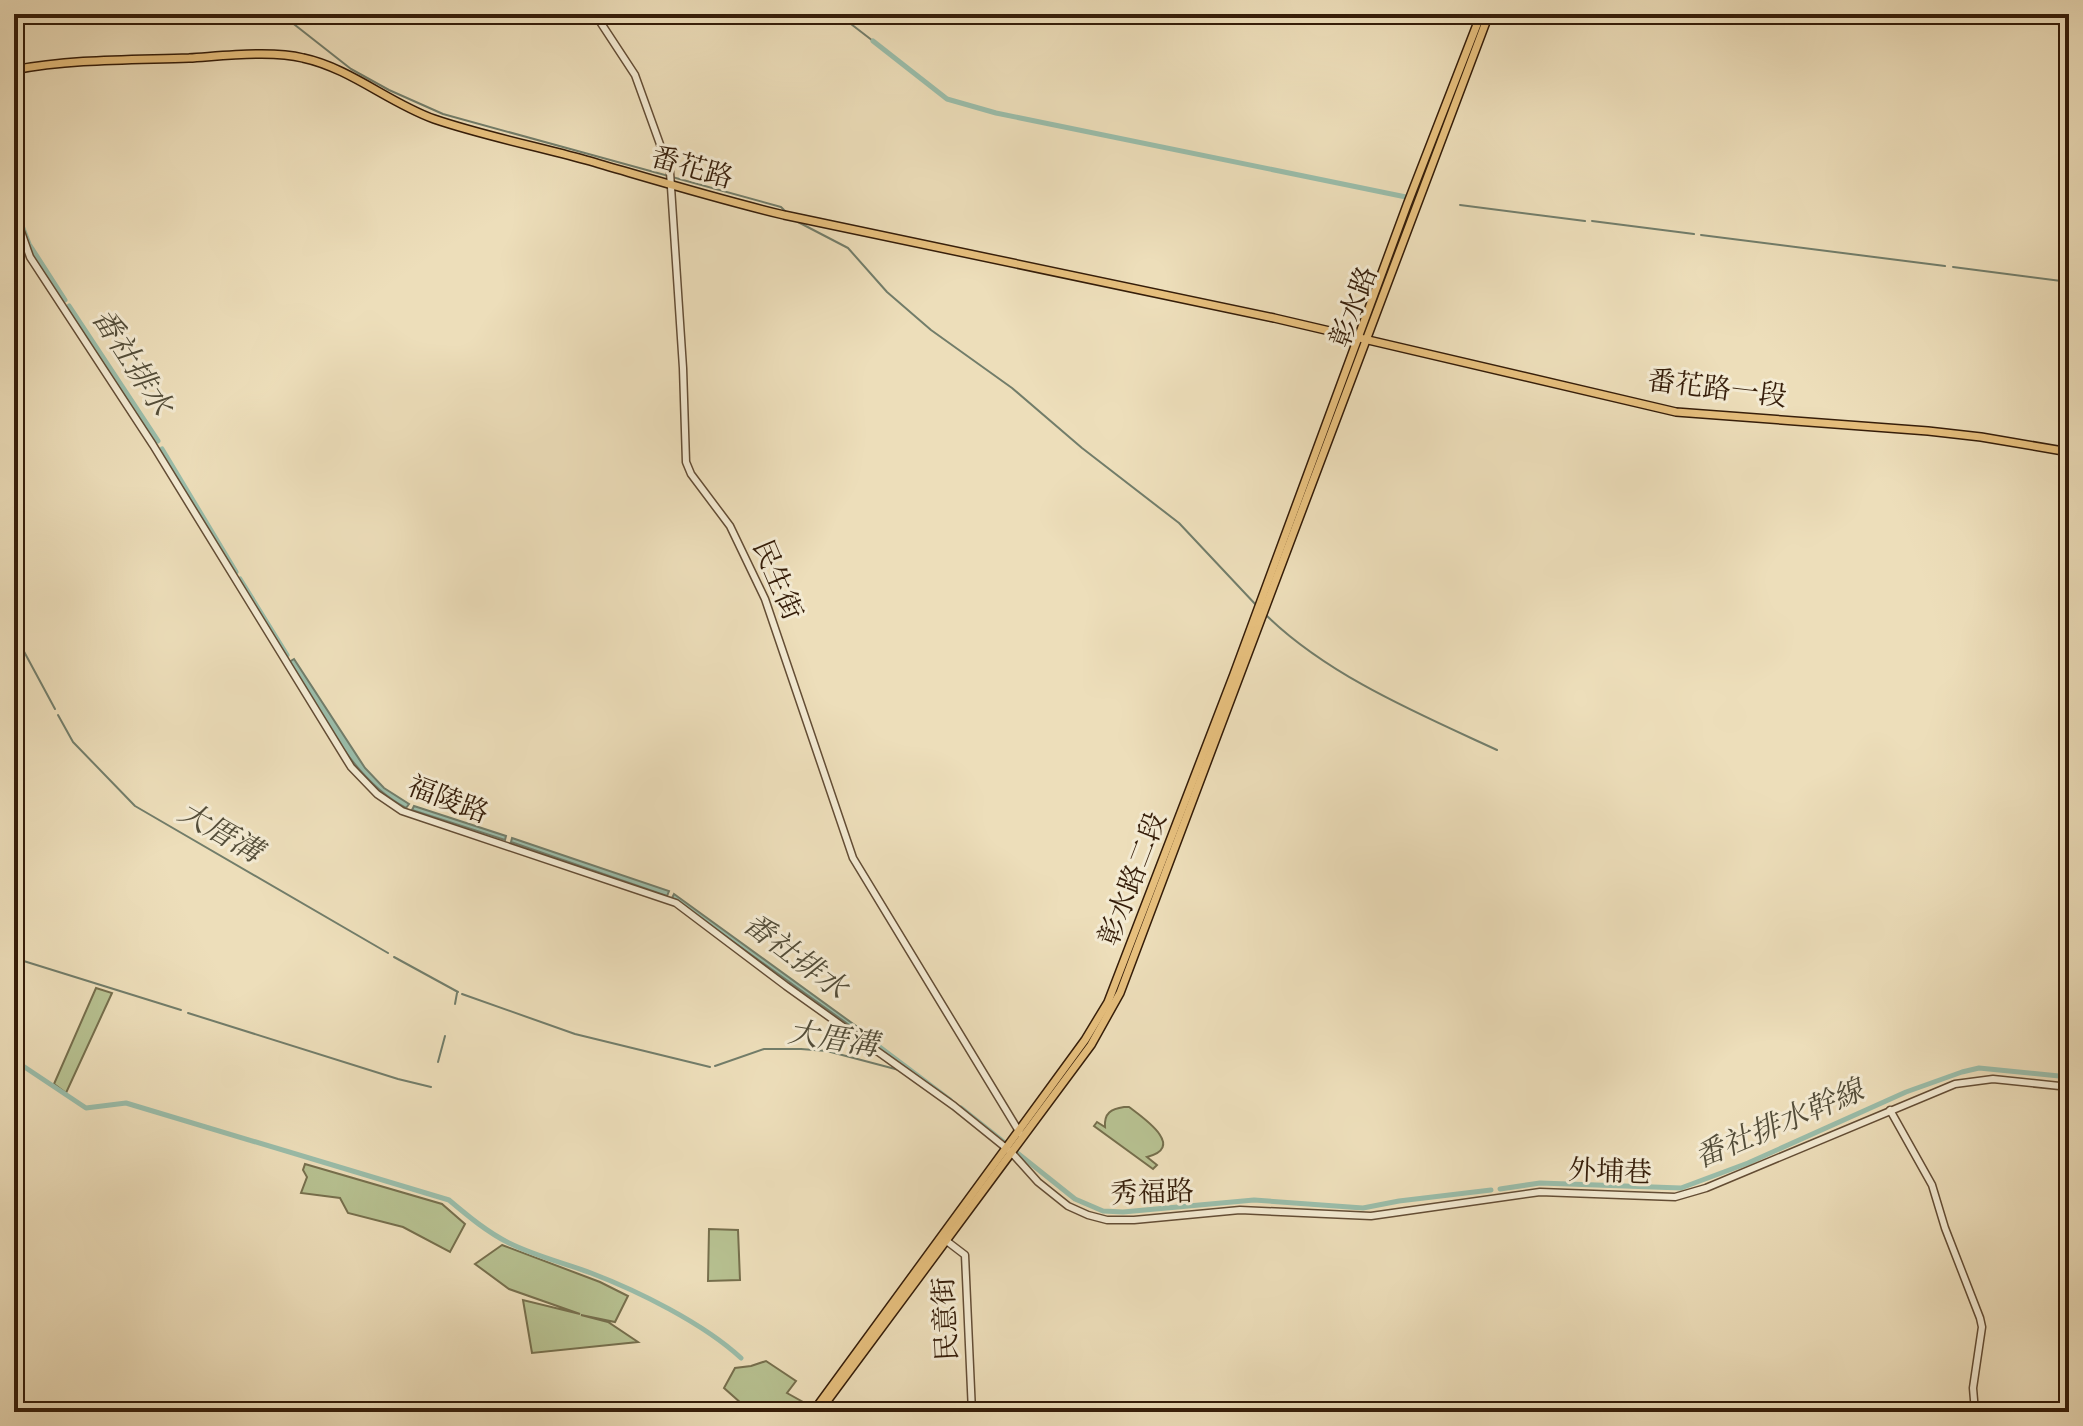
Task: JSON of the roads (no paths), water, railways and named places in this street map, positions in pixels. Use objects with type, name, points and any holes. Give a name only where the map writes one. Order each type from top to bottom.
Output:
[{"type":"main road","name":"彰水路","points":[[1259,613],[1481,14]]},
{"type":"main road","name":"彰水路","points":[[1362,338],[1489,14]]},
{"type":"main road","name":"番花路","points":[[14,70],[93,61],[239,55],[300,57],[327,65],[415,112],[450,125],[717,199],[1362,338]]},
{"type":"main road","name":"番花路一段","points":[[1362,338],[1676,412],[1928,431],[2069,452]]},
{"type":"main road","name":"彰水路二段","points":[[819,1412],[1057,1084],[1108,1002],[1157,888],[1259,613]]},
{"type":"main road","name":"彰水路二段","points":[[813,1412],[944,1239]]},
{"type":"street","name":"民生街","points":[[595,14],[635,75],[670,172],[686,462],[691,474],[730,526],[765,599],[853,858],[1020,1133]]},
{"type":"street","points":[[2007,14],[2069,22]]},
{"type":"street","name":"福陵路","points":[[14,212],[30,257],[153,445],[351,767],[366,784],[402,811],[676,903],[1010,1148]]},
{"type":"street","name":"外埔巷","points":[[1277,1211],[1371,1216],[1540,1192],[1675,1197],[1706,1188],[1955,1084],[1993,1079],[2069,1087]]},
{"type":"street","points":[[1890,1110],[1932,1185],[1980,1318],[1982,1327],[1973,1388],[1975,1412]]},
{"type":"street","name":"秀福路","points":[[1010,1148],[1038,1182],[1068,1206],[1107,1220],[1240,1210],[1277,1211]]},
{"type":"street","name":"民意街","points":[[944,1239],[965,1255],[972,1412]]},
{"type":"waterway","points":[[281,14],[351,69],[443,114],[781,207],[787,213]]},
{"type":"waterway","points":[[838,14],[873,41]]},
{"type":"waterway","points":[[873,41],[947,99],[996,113],[1406,197]]},
{"type":"waterway","name":"番社排水","points":[[14,205],[29,244],[65,300]]},
{"type":"waterway","points":[[1460,205],[1585,221]]},
{"type":"waterway","points":[[1592,221],[1694,234]]},
{"type":"waterway","points":[[798,222],[848,248],[887,292],[931,330],[1012,388],[1082,448],[1179,523],[1257,606]]},
{"type":"waterway","points":[[1701,235],[1945,266]]},
{"type":"waterway","points":[[1953,267],[2069,282]]},
{"type":"waterway","name":"番社排水","points":[[69,306],[158,441]]},
{"type":"waterway","name":"番社排水","points":[[162,449],[236,572]]},
{"type":"waterway","name":"番社排水","points":[[240,579],[287,655]]},
{"type":"waterway","points":[[1264,613],[1316,656],[1344,674],[1405,707],[1497,750]]},
{"type":"waterway","name":"大厝溝","points":[[14,633],[55,709]]},
{"type":"waterway","name":"大厝溝","points":[[58,715],[73,742],[135,806],[388,953]]},
{"type":"waterway","name":"大厝溝","points":[[394,957],[458,992]]},
{"type":"waterway","points":[[14,958],[181,1010]]},
{"type":"waterway","points":[[455,1004],[457,993]]},
{"type":"waterway","name":"大厝溝","points":[[462,994],[575,1034],[710,1067]]},
{"type":"waterway","points":[[188,1013],[431,1087]]},
{"type":"waterway","points":[[438,1062],[445,1036]]},
{"type":"waterway","name":"大厝溝","points":[[865,1036],[950,1100]]},
{"type":"waterway","name":"大厝溝","points":[[715,1066],[764,1049],[801,1049],[827,1051],[899,1070]]},
{"type":"waterway","points":[[14,1060],[86,1108],[126,1103],[449,1200],[501,1239],[609,1280],[649,1299],[708,1332],[741,1358]]},
{"type":"waterway","name":"番社排水幹線","points":[[1500,1189],[1540,1183],[1681,1188],[1748,1163],[1906,1092],[1962,1072],[1979,1068],[2069,1077]]},
{"type":"waterway","name":"番社排水幹線","points":[[961,1108],[1075,1199],[1103,1211],[1123,1212],[1254,1200],[1363,1208],[1491,1190]]}]
